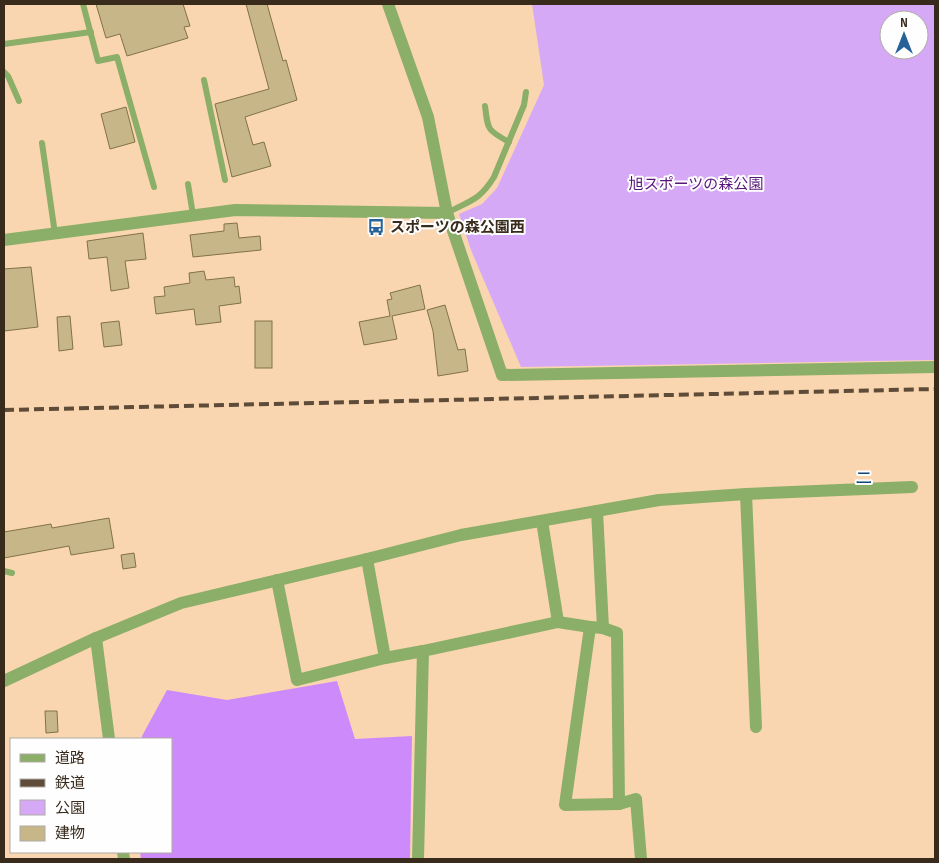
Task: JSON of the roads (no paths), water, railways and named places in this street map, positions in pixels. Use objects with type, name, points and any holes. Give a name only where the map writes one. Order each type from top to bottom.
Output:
[{"type":"street","points":[[388,4],[428,117],[448,213],[502,376],[935,367]]},
{"type":"street","points":[[4,240],[235,210],[448,213]]},
{"type":"street","points":[[4,681],[96,638],[181,603],[461,535],[659,500],[746,494],[912,487]]},
{"type":"street","points":[[746,494],[756,727]]},
{"type":"street","points":[[596,511],[603,628]]},
{"type":"street","points":[[542,521],[558,622]]},
{"type":"street","points":[[368,559],[385,658]]},
{"type":"street","points":[[277,580],[297,680],[385,658],[558,622],[603,628],[616,633],[619,804]]},
{"type":"street","points":[[590,627],[565,805],[619,804],[636,799],[641,859]]},
{"type":"street","points":[[96,638],[109,738]]},
{"type":"street","points":[[418,859],[423,651]]},
{"type":"lane","points":[[83,4],[98,61],[117,57],[154,187]]},
{"type":"lane","points":[[4,44],[91,32]]},
{"type":"lane","points":[[4,72],[8,76],[19,101]]},
{"type":"lane","points":[[204,80],[225,180]]},
{"type":"lane","points":[[448,213],[478,198],[488,187],[524,105],[526,92]]},
{"type":"lane","points":[[485,106],[487,124],[491,132],[509,142]]},
{"type":"lane","points":[[42,143],[55,234]]},
{"type":"lane","points":[[188,184],[193,215]]},
{"type":"lane","points":[[4,571],[12,573]]},
{"type":"railway","points":[[4,410],[935,389]]},
{"type":"place","name":"スポーツの森公園西","points":[[376,227]]},
{"type":"district","name":"ニ","points":[[864,478]]},
{"type":"park label","name":"旭スポーツの森公園","points":[[696,184]]}]
